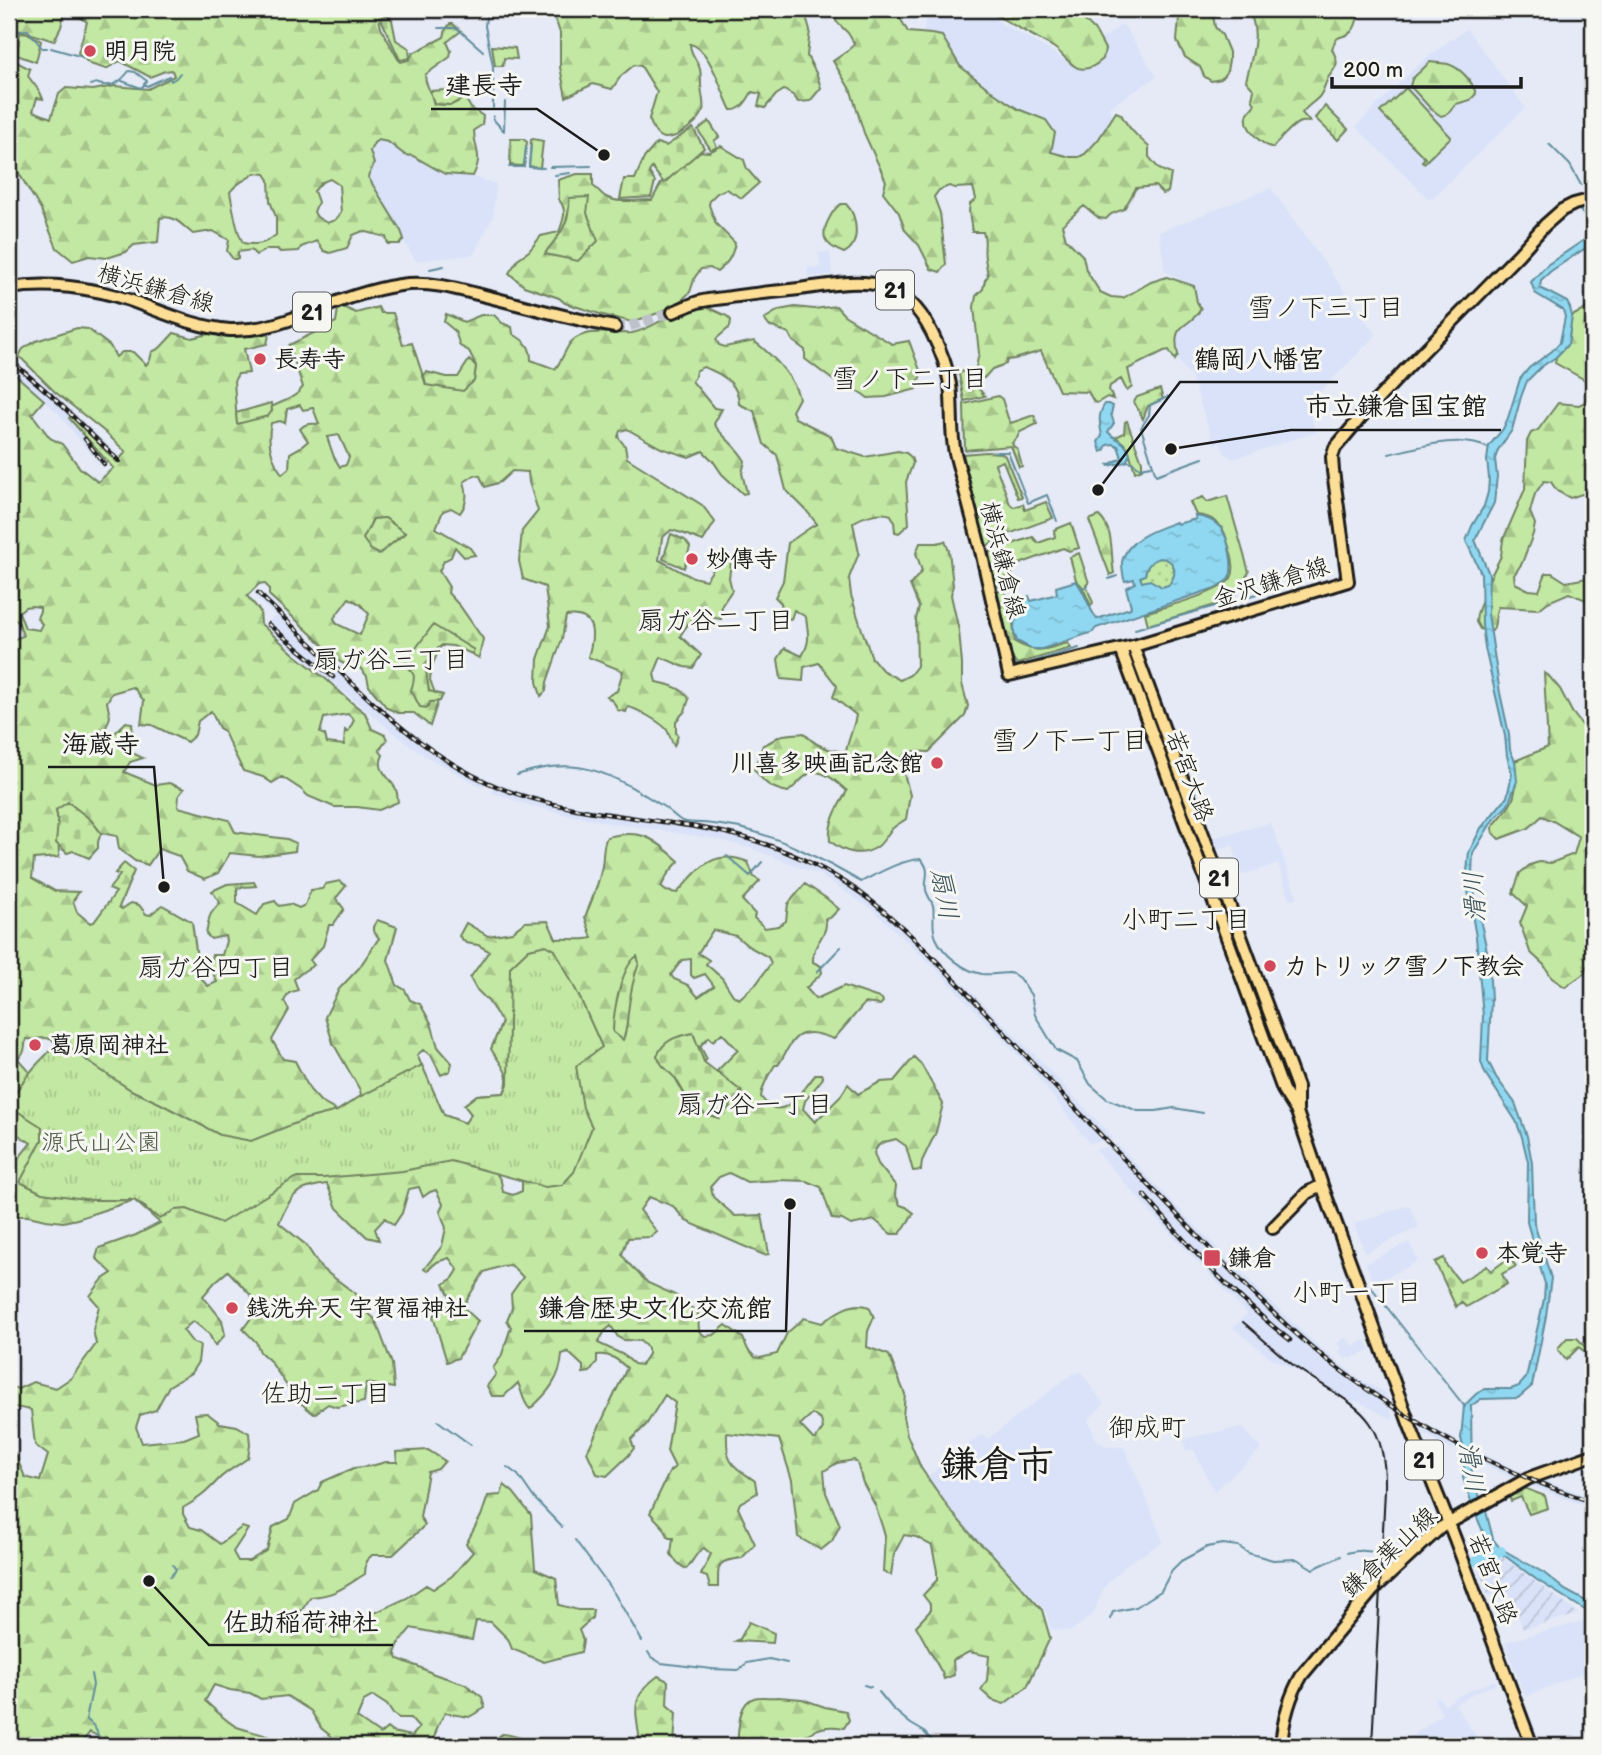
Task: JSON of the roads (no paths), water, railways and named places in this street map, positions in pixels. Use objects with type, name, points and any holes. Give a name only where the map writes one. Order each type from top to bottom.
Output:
[{"type":"main road","name":"金沢鎌倉線","points":[[1133,646],[1348,581],[1333,471],[1332,457],[1335,448],[1406,369],[1545,225],[1562,210],[1593,199]]},
{"type":"main road","name":"横浜鎌倉線","points":[[673,312],[699,302],[840,283],[865,282],[886,287],[905,296],[931,331],[948,375],[952,442],[981,551],[1009,675],[1133,646]]},
{"type":"main road","name":"横浜鎌倉線","points":[[9,288],[78,288],[97,291],[203,326],[247,330],[279,325],[375,290],[419,283],[615,327]]},
{"type":"main road","name":"若宮大路","points":[[1133,646],[1297,1090],[1297,1112]]},
{"type":"main road","name":"若宮大路","points":[[1121,649],[1286,1094],[1297,1112],[1412,1431],[1449,1522],[1532,1746]]},
{"type":"main road","points":[[1286,1094],[1291,1095],[1297,1090]]},
{"type":"main road","points":[[1273,1228],[1307,1193],[1322,1185]]},
{"type":"main road","name":"鎌倉葉山線","points":[[1281,1746],[1289,1702],[1302,1675],[1373,1590],[1436,1531],[1537,1475],[1593,1455]]},
{"type":"water","name":"滑川","points":[[1593,234],[1593,243],[1541,280],[1540,288],[1567,302],[1570,308],[1572,316],[1568,344],[1527,381],[1512,430],[1495,459],[1497,476],[1494,503],[1475,540],[1489,574],[1488,614],[1517,781],[1508,805],[1493,820],[1473,853],[1475,896],[1489,960],[1491,1000],[1488,1061],[1515,1103],[1527,1136],[1532,1163],[1534,1223],[1551,1278],[1532,1386],[1518,1398],[1481,1399],[1471,1406],[1472,1481],[1485,1507],[1493,1539],[1500,1548],[1593,1605],[1593,1615],[1537,1580],[1505,1556],[1491,1550],[1463,1478],[1465,1456],[1461,1438],[1464,1406],[1476,1394],[1485,1389],[1511,1389],[1519,1386],[1526,1378],[1545,1284],[1527,1222],[1528,1162],[1522,1137],[1516,1121],[1485,1073],[1481,1062],[1483,1016],[1476,937],[1467,885],[1469,852],[1481,828],[1507,797],[1512,774],[1485,648],[1481,573],[1466,541],[1488,492],[1489,446],[1503,429],[1520,379],[1560,342],[1565,317],[1563,310],[1535,293],[1531,282],[1547,265]]},
{"type":"water","points":[[1105,404],[1113,406],[1111,414],[1114,423],[1108,432],[1122,442],[1130,454],[1126,462],[1109,466],[1122,458],[1118,446],[1113,444],[1107,445],[1101,452],[1098,442],[1102,436],[1100,416]]},
{"type":"water","points":[[1195,516],[1212,521],[1224,533],[1230,553],[1231,573],[1224,583],[1042,649],[1032,649],[1017,641],[1014,632],[1015,606],[1020,600],[1029,596],[1031,601],[1057,594],[1056,587],[1076,581],[1097,619],[1130,608],[1126,588],[1135,583],[1134,579],[1125,581],[1122,562],[1130,547],[1160,528],[1196,519]],"holes":[[[1165,559],[1174,567],[1174,576],[1169,585],[1162,587],[1150,580],[1142,582],[1140,577],[1145,575],[1150,564],[1154,560]]]},
{"type":"waterway","points":[[487,9],[485,26],[493,66],[493,82]]},
{"type":"waterway","points":[[439,28],[457,28],[483,51]]},
{"type":"waterway","points":[[9,32],[28,30],[42,48],[47,48]]},
{"type":"waterway","points":[[51,48],[83,57]]},
{"type":"waterway","points":[[90,85],[115,84],[129,71],[147,81],[144,84],[147,86],[169,76],[171,81],[180,73]]},
{"type":"waterway","points":[[122,81],[141,88],[144,85]]},
{"type":"waterway","points":[[493,84],[493,108]]},
{"type":"waterway","points":[[504,131],[505,102]]},
{"type":"waterway","points":[[493,116],[503,130]]},
{"type":"waterway","points":[[1549,144],[1570,165],[1581,185]]},
{"type":"waterway","points":[[509,167],[524,167],[526,146]]},
{"type":"waterway","points":[[531,146],[529,167],[544,168]]},
{"type":"waterway","points":[[550,167],[591,166]]},
{"type":"waterway","points":[[555,175],[570,173]]},
{"type":"waterway","points":[[1578,208],[1593,226]]},
{"type":"waterway","points":[[430,269],[444,266]]},
{"type":"waterway","points":[[956,394],[957,427]]},
{"type":"waterway","points":[[1168,397],[1150,405],[1149,415],[1141,428],[1156,475],[1203,458]]},
{"type":"waterway","points":[[1389,454],[1452,442],[1488,448]]},
{"type":"waterway","points":[[995,452],[1008,452],[1028,503],[1047,495],[1057,521]]},
{"type":"waterway","points":[[1127,461],[1140,468],[1151,466]]},
{"type":"waterway","points":[[1109,579],[1117,576]]},
{"type":"waterway","points":[[1082,588],[1088,586]]},
{"type":"waterway","points":[[1135,629],[1257,594]]},
{"type":"waterway","points":[[1012,662],[1020,666],[1079,648]]},
{"type":"waterway","name":"扇川","points":[[517,775],[558,766],[593,770],[626,784],[682,821],[740,828],[772,838],[861,882],[897,865],[921,859],[927,871],[926,890],[933,905],[933,926],[939,944],[961,966],[975,972],[1009,973],[1019,978],[1031,995],[1035,1015],[1056,1050],[1077,1061],[1090,1084],[1107,1099],[1138,1111],[1174,1108],[1203,1113]]},
{"type":"waterway","points":[[727,856],[750,876],[762,862]]},
{"type":"waterway","points":[[817,972],[841,947]]},
{"type":"waterway","points":[[1371,1287],[1465,1407]]},
{"type":"waterway","points":[[438,1421],[471,1445]]},
{"type":"waterway","points":[[507,1467],[518,1475],[534,1498],[562,1527]]},
{"type":"waterway","points":[[575,1540],[614,1593],[642,1641]]},
{"type":"waterway","points":[[1110,1619],[1113,1612],[1136,1607],[1161,1591],[1172,1570],[1181,1561],[1207,1547],[1223,1544],[1238,1546],[1248,1553],[1273,1560],[1297,1559],[1313,1569],[1341,1556]]},
{"type":"waterway","points":[[1347,1553],[1363,1551],[1379,1554]]},
{"type":"waterway","points":[[1476,1561],[1501,1551]]},
{"type":"waterway","points":[[170,1577],[176,1570],[173,1565]]},
{"type":"waterway","points":[[648,1652],[661,1663],[712,1669],[738,1670],[747,1663],[769,1659],[787,1663]]},
{"type":"waterway","points":[[91,1674],[93,1685],[86,1719],[95,1728],[101,1746]]},
{"type":"waterway","points":[[864,1685],[871,1687]]},
{"type":"waterway","points":[[879,1692],[893,1709],[923,1731],[935,1744]]},
{"type":"tunnel","points":[[615,327],[628,327],[673,312]]},
{"type":"tram line","points":[[1243,1322],[1290,1363],[1363,1414],[1380,1443],[1385,1490],[1372,1746]]},
{"type":"railway","points":[[9,359],[52,396],[119,461]]},
{"type":"railway","points":[[85,439],[104,464]]},
{"type":"railway","points":[[258,593],[393,721],[434,752],[479,778],[503,789],[553,804],[743,837],[796,856],[846,883],[888,915],[927,951],[1246,1286],[1322,1356],[1401,1412],[1463,1448],[1527,1478],[1593,1502]]},
{"type":"railway","points":[[268,624],[333,677]]},
{"type":"railway","points":[[1144,1195],[1213,1271],[1290,1340]]},
{"type":"place","name":"明月院","points":[[90,51]]},
{"type":"place","name":"建長寺","points":[[604,155]]},
{"type":"place","name":"長寿寺","points":[[260,359]]},
{"type":"place","name":"市立鎌倉国宝館","points":[[1171,449]]},
{"type":"place","name":"鶴岡八幡宮","points":[[1098,490]]},
{"type":"place","name":"妙傳寺","points":[[692,559]]},
{"type":"place","name":"川喜多映画記念館","points":[[937,763]]},
{"type":"place","name":"海蔵寺","points":[[164,887]]},
{"type":"place","name":"カトリック雪ノ下教会","points":[[1270,966]]},
{"type":"place","name":"葛原岡神社","points":[[35,1045]]},
{"type":"place","name":"鎌倉歴史文化交流館","points":[[790,1204]]},
{"type":"place","name":"本覚寺","points":[[1482,1253]]},
{"type":"place","name":"鎌倉","points":[[1212,1258]]},
{"type":"place","name":"銭洗弁天 宇賀福神社","points":[[232,1308]]},
{"type":"place","name":"佐助稲荷神社","points":[[149,1581]]},
{"type":"district","name":"雪ノ下三丁目","points":[[1326,307]]},
{"type":"district","name":"雪ノ下二丁目","points":[[910,378]]},
{"type":"district","name":"扇ガ谷二丁目","points":[[716,620]]},
{"type":"district","name":"扇ガ谷三丁目","points":[[391,659]]},
{"type":"district","name":"雪ノ下一丁目","points":[[1070,740]]},
{"type":"district","name":"小町二丁目","points":[[1186,919]]},
{"type":"district","name":"扇ガ谷四丁目","points":[[216,967]]},
{"type":"district","name":"扇ガ谷一丁目","points":[[755,1104]]},
{"type":"district","name":"小町一丁目","points":[[1357,1292]]},
{"type":"district","name":"佐助二丁目","points":[[326,1393]]},
{"type":"district","name":"御成町","points":[[1147,1427]]},
{"type":"district","name":"鎌倉市","points":[[997,1464]]},
{"type":"park label","name":"源氏山公園","points":[[101,1142]]}]
